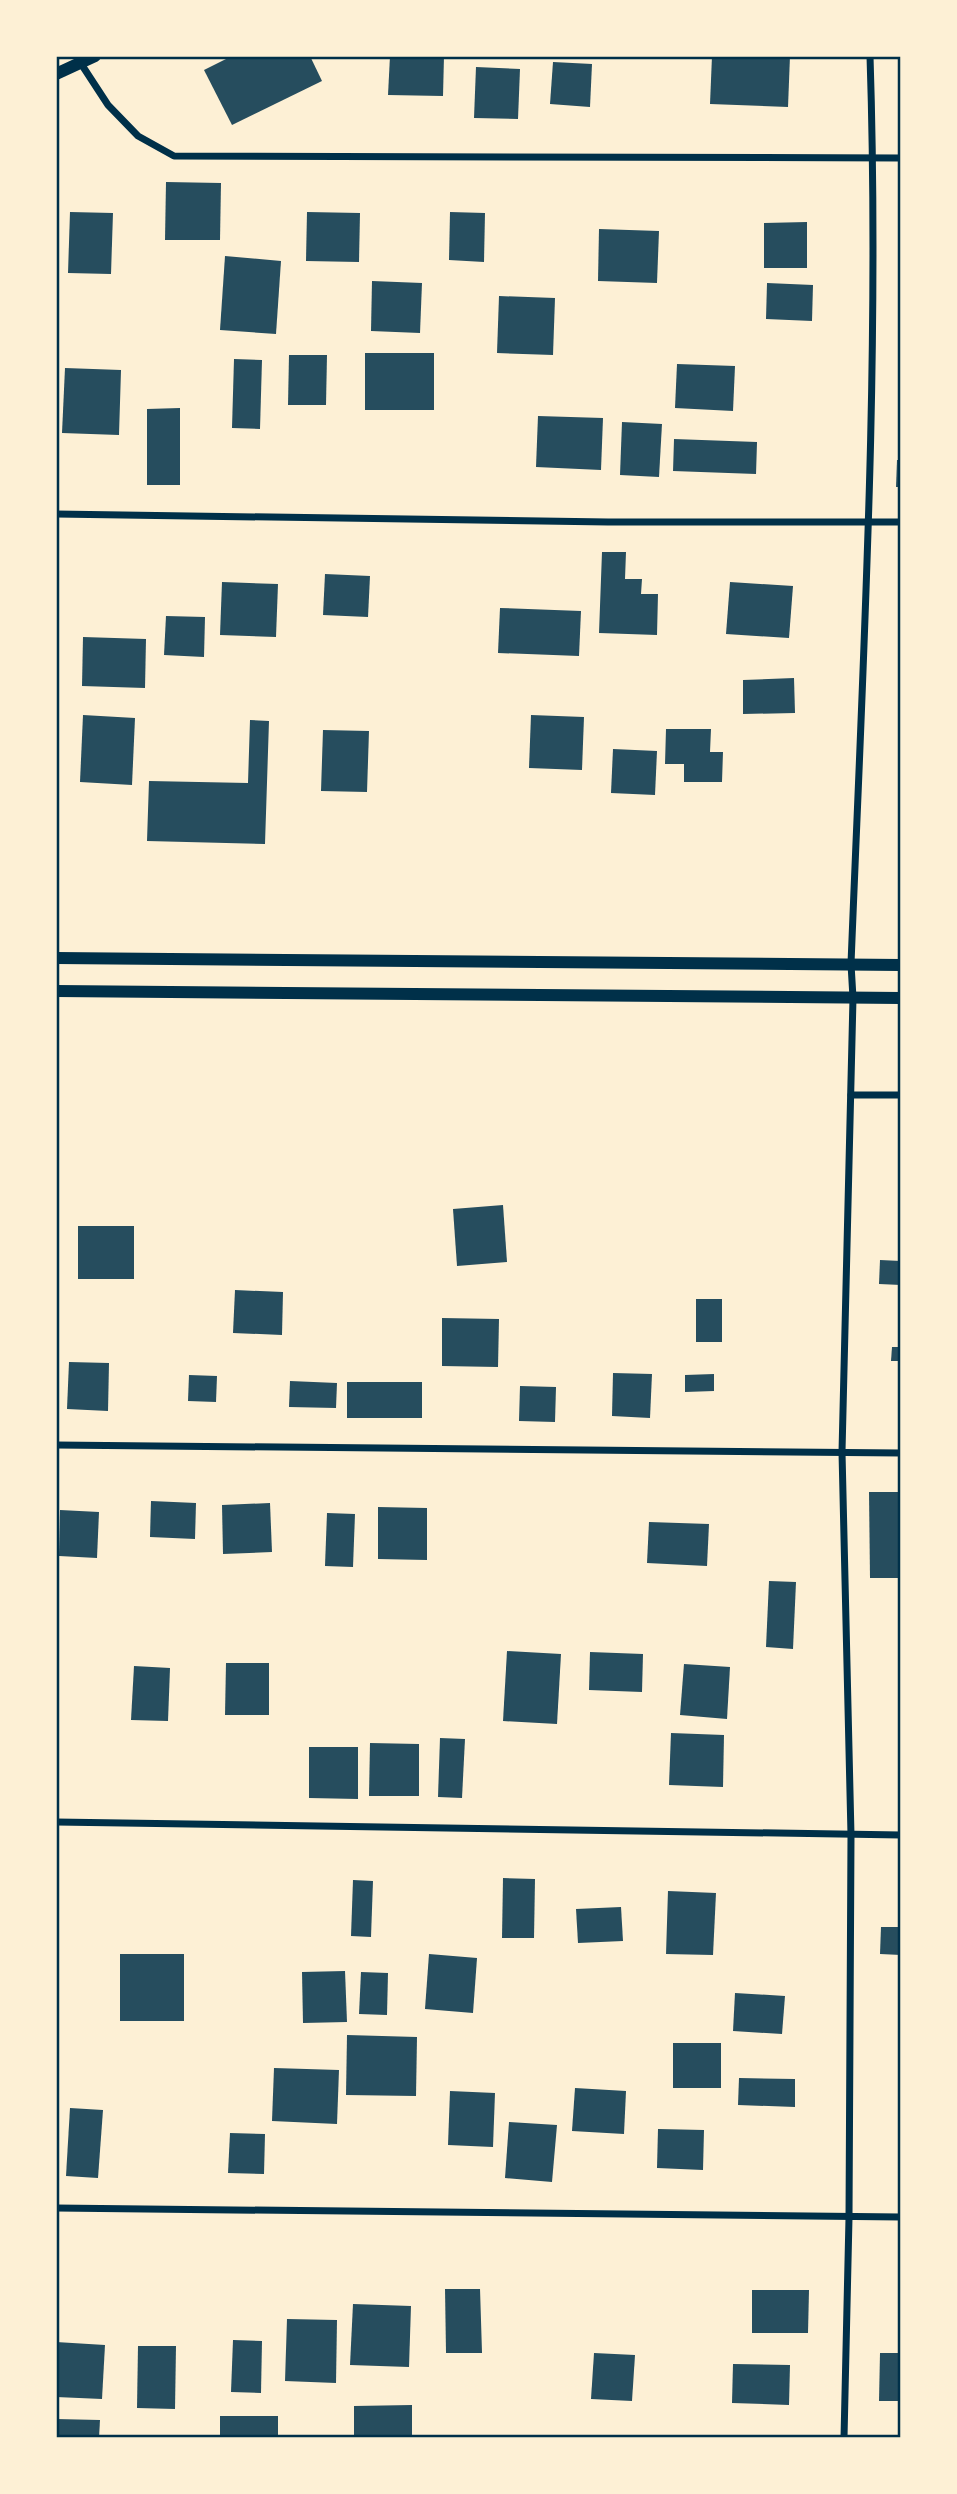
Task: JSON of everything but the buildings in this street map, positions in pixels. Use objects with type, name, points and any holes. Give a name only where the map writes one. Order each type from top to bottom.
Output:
[{"type":"street","points":[[56,74],[77,60],[95,56]]},
{"type":"street","points":[[844,2438],[849,2218],[851,1835],[842,1452],[853,998],[851,964],[868,522],[873,158],[870,56]]},
{"type":"street","points":[[77,60],[107,105],[138,136],[174,156],[901,158]]},
{"type":"street","points":[[56,514],[608,522],[901,522]]},
{"type":"street","points":[[56,958],[901,965]]},
{"type":"street","points":[[56,991],[901,998]]},
{"type":"street","points":[[851,1095],[901,1095]]},
{"type":"street","points":[[56,1445],[901,1453]]},
{"type":"street","points":[[56,1822],[901,1835]]},
{"type":"street","points":[[56,2208],[901,2217]]}]
